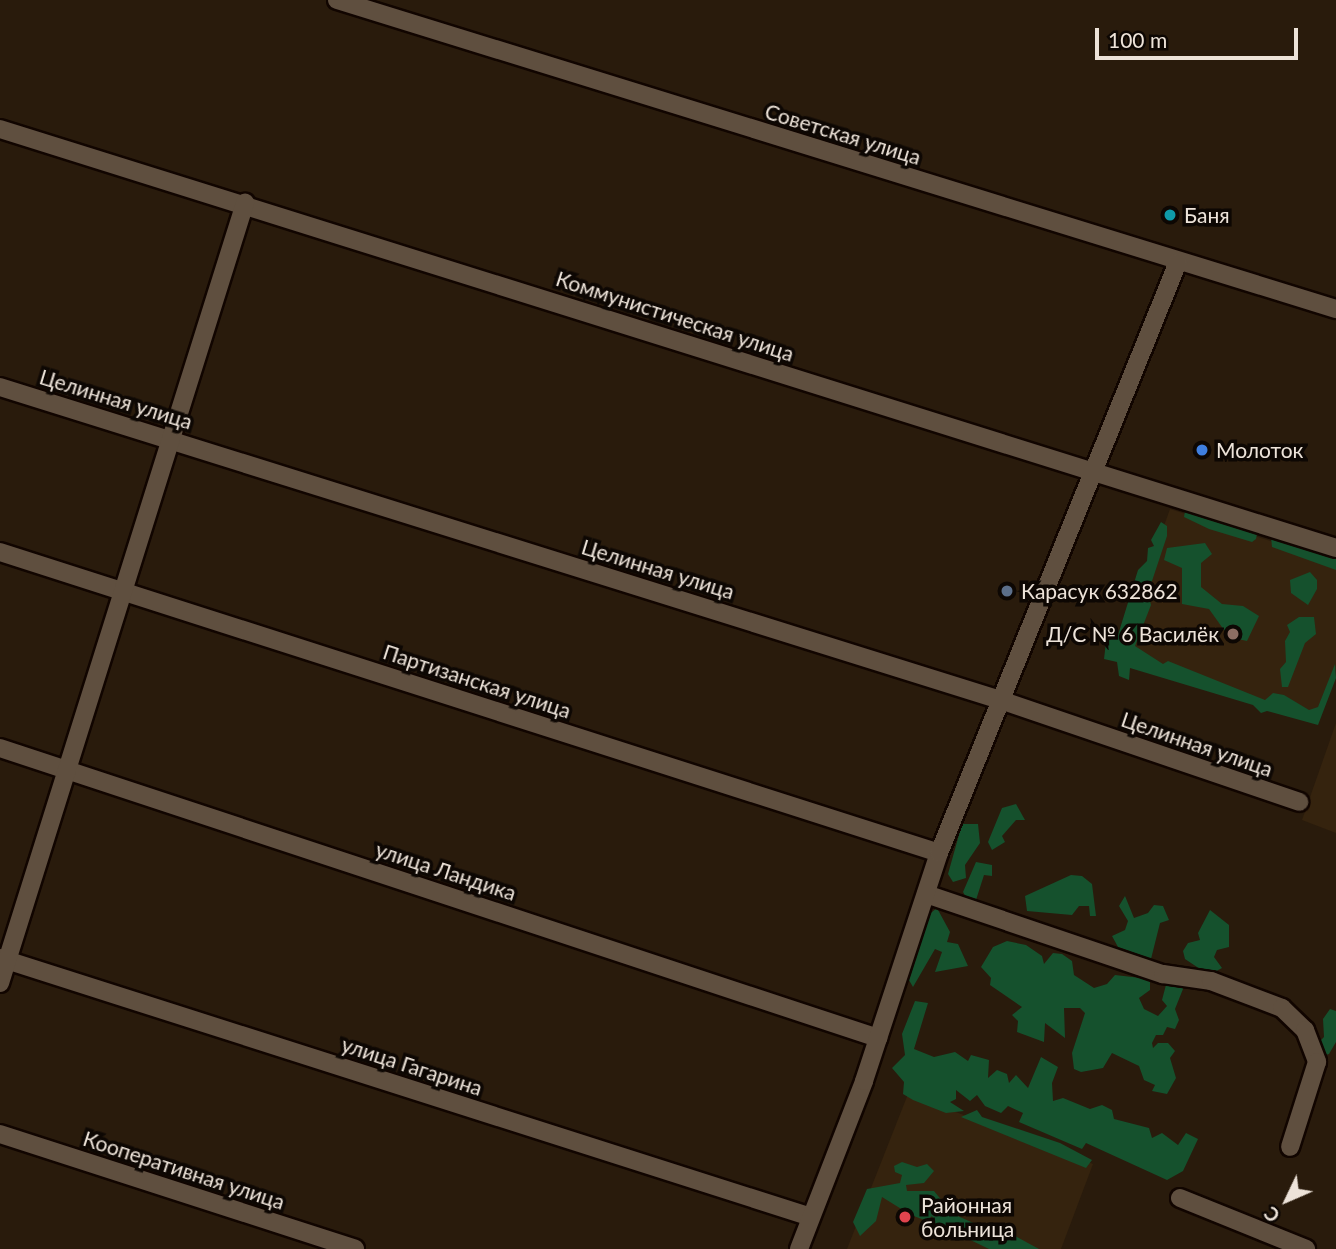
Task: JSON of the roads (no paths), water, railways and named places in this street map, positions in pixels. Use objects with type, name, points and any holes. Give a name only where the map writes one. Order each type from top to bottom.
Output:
[{"type":"street","name":"Советская улица","points":[[337,0],[1336,309]]},
{"type":"street","name":"Коммунистическая улица","points":[[0,129],[245,203],[1336,548]]},
{"type":"street","points":[[0,983],[3,959],[67,770],[245,203]]},
{"type":"street","points":[[799,1249],[878,1038],[939,853],[1096,474],[1178,262]]},
{"type":"street","name":"Целинная улица","points":[[0,387],[1003,701],[1299,802]]},
{"type":"street","name":"Партизанская улица","points":[[0,552],[939,853]]},
{"type":"street","name":"улица Ландика","points":[[0,748],[878,1038]]},
{"type":"street","points":[[926,894],[1163,974],[1211,981],[1282,1008],[1305,1030],[1317,1062],[1290,1147]]},
{"type":"street","name":"улица Гагарина","points":[[3,959],[811,1217]]},
{"type":"street","name":"Кооперативная улица","points":[[0,1134],[355,1249]]},
{"type":"street","points":[[1180,1198],[1306,1249]]},
{"type":"place","name":"Баня","points":[[1170,215]]},
{"type":"place","name":"Молоток","points":[[1202,450]]},
{"type":"place","name":"Карасук 632862","points":[[1007,591]]},
{"type":"place","name":"Д/С № 6 Василёк","points":[[1233,634]]},
{"type":"place","name":"Районная больница","points":[[905,1217]]}]
